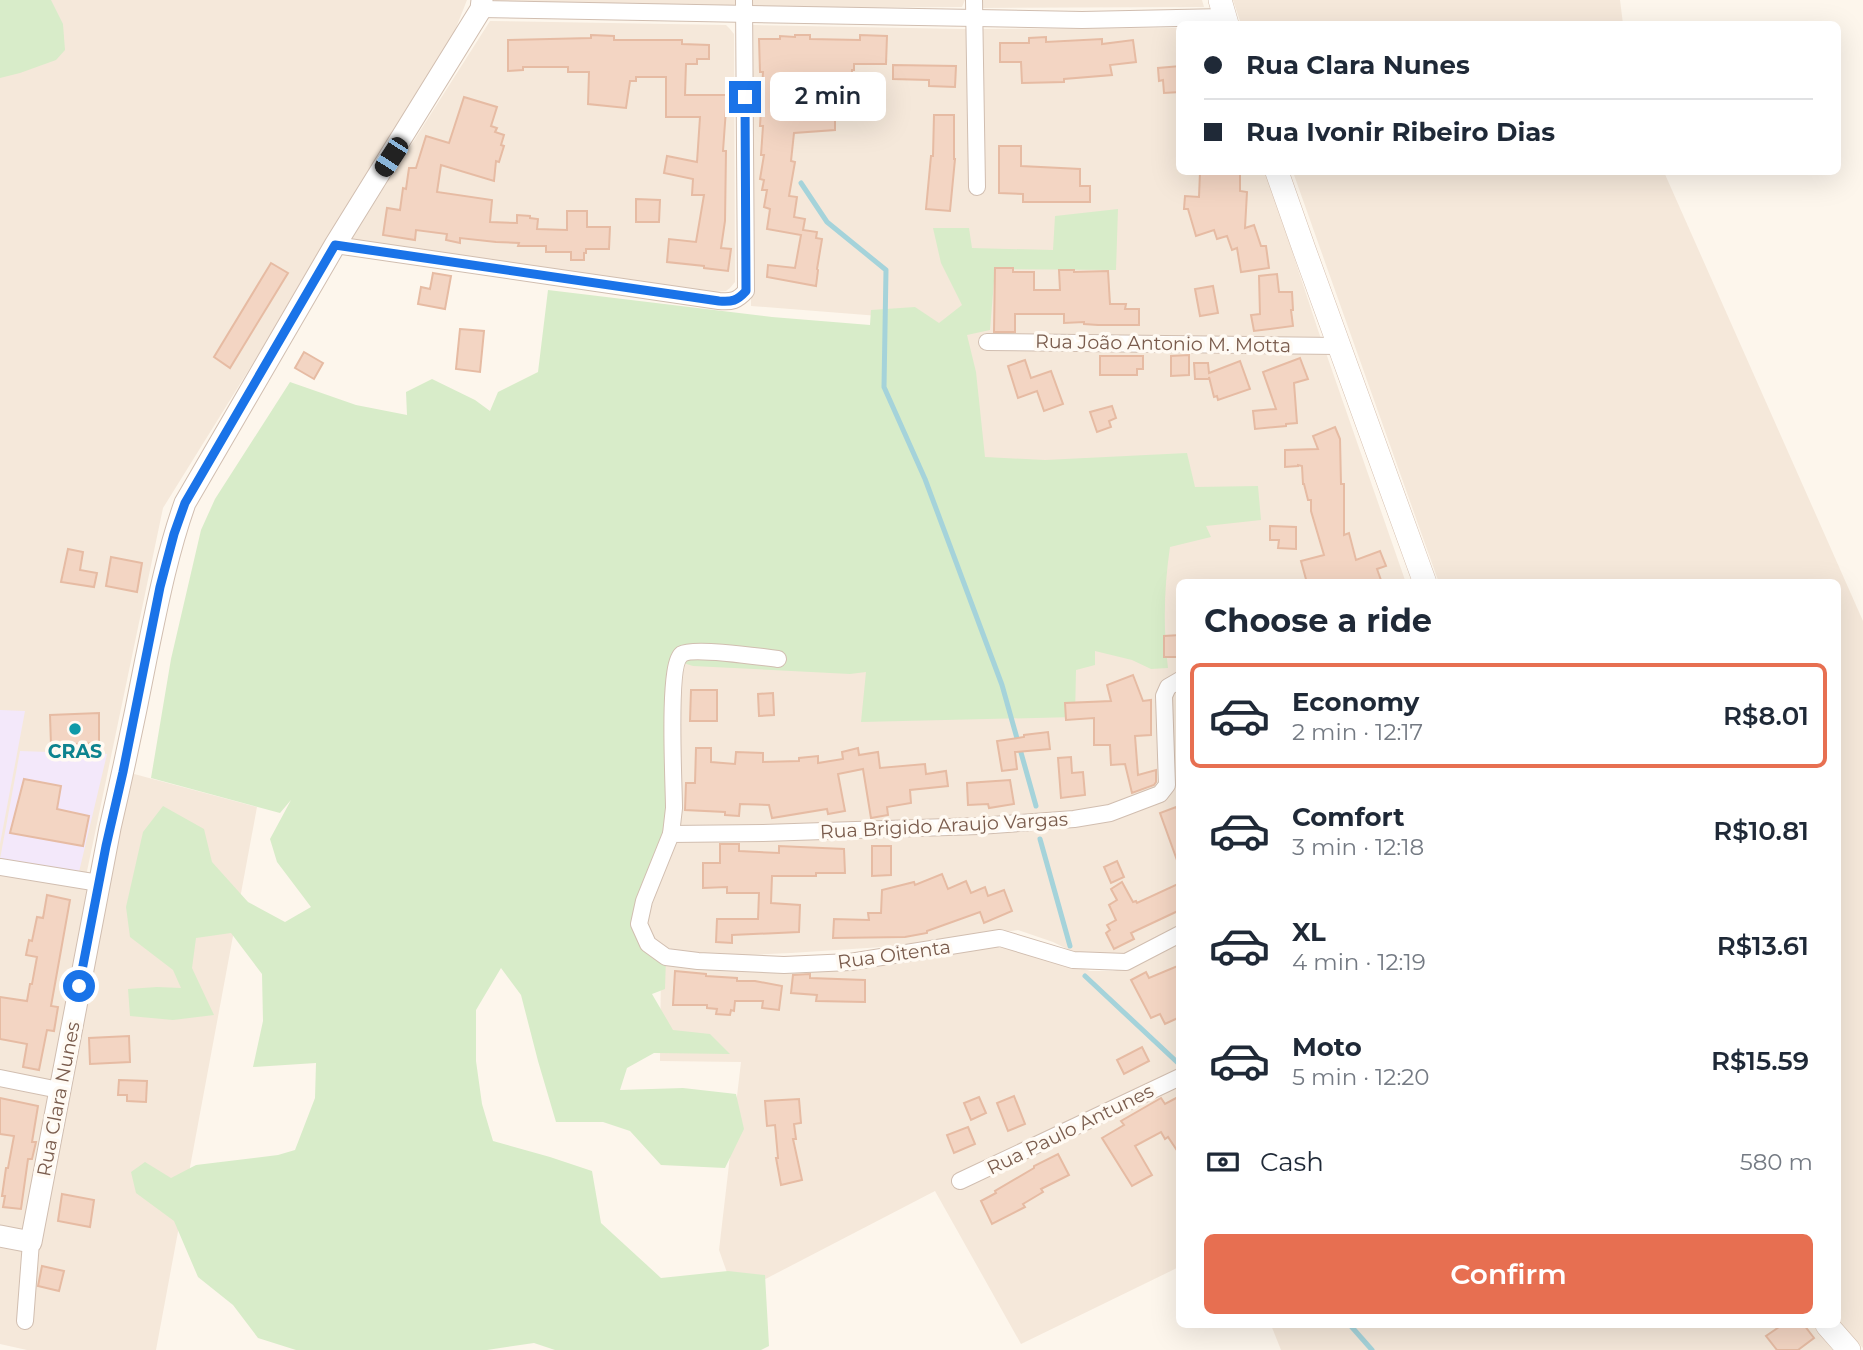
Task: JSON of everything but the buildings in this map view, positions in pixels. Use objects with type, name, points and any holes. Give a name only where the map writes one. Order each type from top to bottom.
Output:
[{"type":"main road","points":[[1278,175],[1424,579]]},
{"type":"main road","points":[[1830,1328],[1849,1350]]},
{"type":"street","points":[[974,0],[977,187]]},
{"type":"street","points":[[481,5],[744,7],[1082,20],[1224,14]]},
{"type":"street","name":"Rua Clara Nunes","points":[[31,1242],[99,883],[160,587],[185,503],[335,245],[481,5]]},
{"type":"street","points":[[335,245],[719,301],[730,302],[738,299],[746,291],[744,7]]},
{"type":"street","name":"Rua João Antonio M. Motta","points":[[987,342],[1339,345]]},
{"type":"street","points":[[671,834],[674,809],[673,702],[679,657],[689,652],[712,652],[778,659]]},
{"type":"street","name":"Rua Brigido Araujo Vargas","points":[[671,834],[979,826],[1074,819],[1110,813],[1165,790],[1167,785],[1163,702],[1168,687],[1176,682]]},
{"type":"street","name":"Rua Oitenta","points":[[671,834],[644,901],[639,924],[648,944],[666,957],[784,965],[850,962],[1000,938],[1073,960],[1126,962],[1176,936]]},
{"type":"street","points":[[0,867],[99,883]]},
{"type":"street","points":[[0,1078],[59,1090]]},
{"type":"street","name":"Rua Paulo Antunes","points":[[960,1181],[1176,1079]]},
{"type":"street","points":[[0,1236],[31,1242],[25,1321]]},
{"type":"shaded area","points":[[0,0],[467,0],[454,33],[365,183],[163,508],[86,876],[0,863]]},
{"type":"shaded area","points":[[495,0],[736,0],[736,6],[499,4]]},
{"type":"shaded area","points":[[752,0],[965,0],[962,7],[755,8]]},
{"type":"shaded area","points":[[980,0],[1202,0],[1204,7],[980,8]]},
{"type":"shaded area","points":[[1233,0],[1620,0],[1623,21],[1240,21]]},
{"type":"shaded area","points":[[490,21],[726,25],[730,29],[734,34],[735,282],[730,288],[726,291],[705,293],[350,241]]},
{"type":"shaded area","points":[[753,25],[961,29],[1176,28],[1176,175],[1267,175],[1405,579],[1176,579],[1176,927],[1126,953],[1089,960],[1053,942],[1018,930],[913,945],[791,953],[695,957],[655,946],[647,923],[670,844],[668,684],[879,316],[751,306]]},
{"type":"shaded area","points":[[1294,175],[1665,175],[1863,621],[1863,1348],[1841,1323],[1841,579],[1438,579]]},
{"type":"shaded area","points":[[0,710],[25,711],[0,844]]},
{"type":"shaded area","points":[[20,751],[107,754],[79,872],[0,859]]},
{"type":"shaded area","points":[[123,771],[257,807],[156,1350],[27,1350],[0,1344],[0,867],[99,883]]},
{"type":"shaded area","points":[[1176,942],[1176,1268],[1021,1344],[935,1191],[750,1287],[736,1298],[719,1250],[741,1062],[660,1061],[661,961],[737,971],[811,969],[987,947],[1021,948],[1090,971],[1125,968]]},
{"type":"shaded area","points":[[1272,1328],[1815,1328],[1833,1350],[1281,1350]]},
{"type":"green space","points":[[0,0],[51,0],[63,24],[65,50],[56,60],[0,78]]},
{"type":"green space","points":[[1118,209],[1116,270],[995,269],[990,330],[967,335],[976,372],[985,457],[1045,460],[1187,453],[1195,487],[1258,486],[1261,520],[1206,526],[1211,537],[1170,547],[1165,608],[1168,668],[1151,669],[1132,660],[1095,651],[1095,665],[1076,670],[1075,717],[861,722],[866,672],[850,674],[693,666],[674,660],[669,833],[639,924],[666,957],[665,989],[652,994],[673,1030],[710,1034],[730,1054],[654,1053],[627,1068],[620,1090],[683,1088],[736,1094],[744,1129],[725,1168],[661,1165],[630,1131],[603,1122],[556,1122],[521,995],[501,968],[476,1010],[476,1061],[482,1104],[493,1141],[592,1171],[601,1223],[661,1278],[728,1271],[765,1275],[769,1346],[761,1350],[555,1350],[534,1343],[487,1350],[296,1350],[258,1338],[233,1305],[198,1277],[174,1221],[136,1193],[131,1172],[145,1162],[171,1178],[196,1165],[278,1155],[295,1150],[315,1098],[316,1063],[253,1067],[263,1021],[262,974],[231,933],[196,938],[192,968],[214,1015],[173,1020],[130,1016],[128,989],[181,988],[173,970],[130,937],[126,907],[143,832],[163,806],[204,829],[212,862],[248,902],[285,922],[311,907],[277,862],[270,839],[291,800],[280,813],[151,778],[171,659],[201,530],[215,499],[290,382],[356,405],[407,415],[406,392],[432,379],[475,400],[490,411],[498,392],[538,372],[548,290],[772,317],[870,325],[871,310],[915,307],[939,323],[962,305],[941,263],[933,228],[969,228],[972,248],[1053,250],[1055,216]]},
{"type":"waterway","points":[[801,183],[827,222],[886,270],[884,387],[925,479],[1002,685],[1036,806]]},
{"type":"waterway","points":[[1040,839],[1070,946]]},
{"type":"waterway","points":[[1085,976],[1176,1061]]},
{"type":"waterway","points":[[1353,1328],[1372,1350]]},
{"type":"place","name":"CRAS","points":[[75,729]]},
{"type":"route","points":[[79,986],[160,587],[174,534],[185,503],[335,245],[730,302],[746,291],[745,97]]}]
